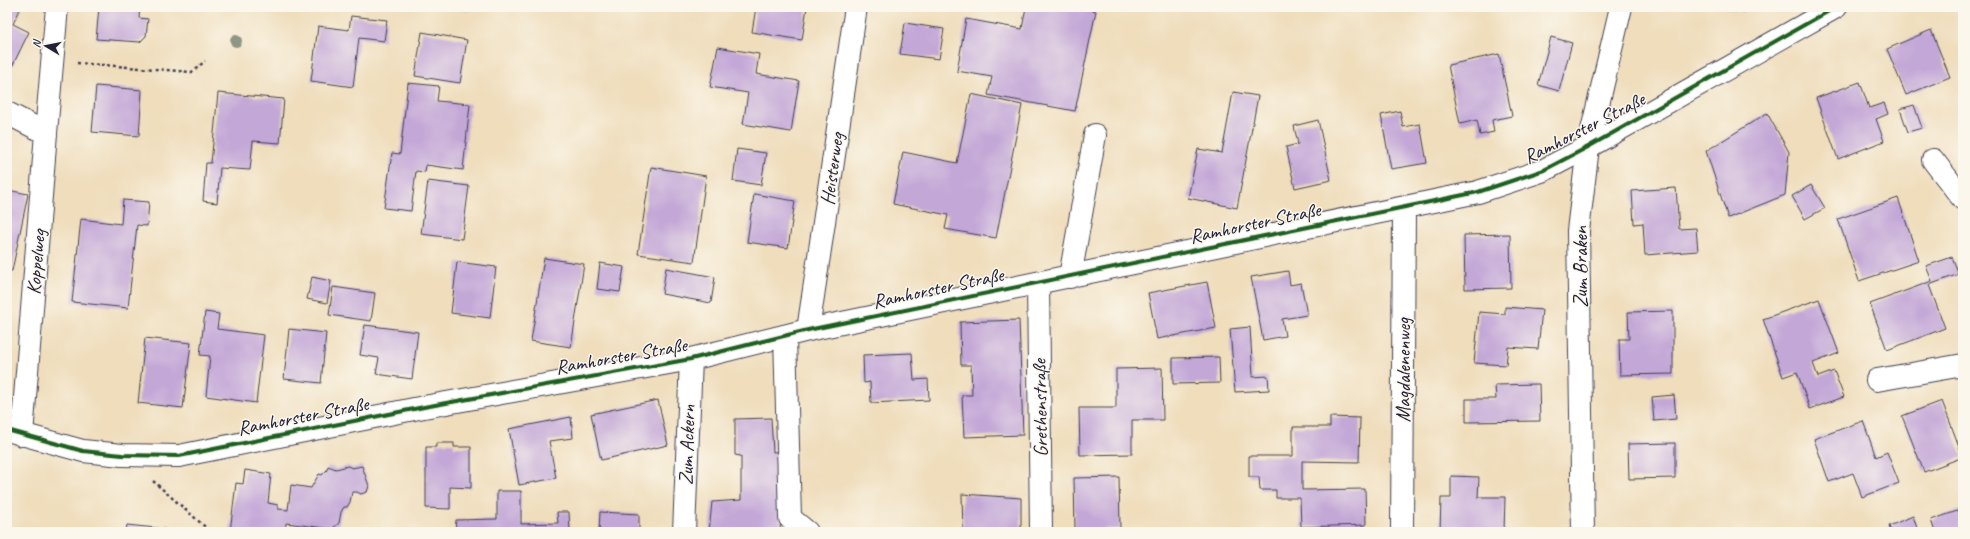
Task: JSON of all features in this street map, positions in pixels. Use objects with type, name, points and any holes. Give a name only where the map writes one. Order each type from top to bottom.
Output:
[{"type":"street","name":"Koppelweg","points":[[15,432],[46,133],[57,7]]},
{"type":"street","name":"Heisterweg","points":[[808,330],[856,7]]},
{"type":"street","name":"Zum Braken","points":[[1583,532],[1578,231],[1588,147],[1620,7]]},
{"type":"street","name":"Ramhorster Straße","points":[[15,432],[83,451],[122,455],[179,456],[424,407],[691,359],[808,330],[1404,208],[1485,189],[1544,170],[1588,147],[1836,7]]},
{"type":"street","points":[[7,113],[46,133]]},
{"type":"street","points":[[1070,277],[1095,135]]},
{"type":"street","points":[[1933,160],[1963,199]]},
{"type":"street","name":"Magdalenenweg","points":[[1402,532],[1404,208]]},
{"type":"street","name":"Grethenstraße","points":[[1038,283],[1041,532]]},
{"type":"street","points":[[785,336],[790,518],[807,532]]},
{"type":"street","name":"Zum Ackern","points":[[684,532],[691,359]]},
{"type":"street","points":[[1877,380],[1963,365]]},
{"type":"path","points":[[53,61],[192,72],[204,61]]},
{"type":"path","points":[[152,481],[211,532]]},
{"type":"building","points":[[7,7],[21,7],[13,24],[29,32],[7,77]]},
{"type":"building","points":[[99,7],[140,7],[139,18],[148,19],[146,36],[140,42],[96,39]]},
{"type":"building","points":[[444,7],[470,7],[469,11]]},
{"type":"building","points":[[756,7],[807,7],[802,40],[752,32]]},
{"type":"building","points":[[1026,7],[1076,7],[1096,11],[1075,111],[988,95],[992,77],[957,71],[966,19],[1022,29]]},
{"type":"building","points":[[1723,7],[1745,7],[1744,12]]},
{"type":"building","points":[[351,16],[387,20],[384,41],[359,38],[353,87],[311,81],[318,26],[349,30]]},
{"type":"building","points":[[905,23],[944,29],[939,59],[900,54]]},
{"type":"building","points":[[1931,30],[1950,77],[1906,95],[1887,49]]},
{"type":"building","points":[[422,32],[467,40],[460,83],[415,76]]},
{"type":"building","points":[[1551,37],[1572,43],[1559,91],[1538,85]]},
{"type":"building","points":[[718,47],[759,54],[756,74],[799,81],[791,132],[743,124],[748,93],[710,87]]},
{"type":"building","points":[[1499,54],[1512,116],[1492,120],[1494,132],[1480,135],[1477,120],[1460,124],[1448,65]]},
{"type":"building","points":[[1860,82],[1869,108],[1884,103],[1888,114],[1876,119],[1884,141],[1838,159],[1816,98]]},
{"type":"building","points":[[408,83],[439,86],[437,101],[470,104],[463,170],[426,165],[425,172],[416,171],[411,211],[384,208],[392,153],[400,154]]},
{"type":"building","points":[[96,86],[142,90],[139,136],[92,132]]},
{"type":"building","points":[[1233,92],[1258,96],[1237,208],[1188,198],[1198,149],[1222,153]]},
{"type":"building","points":[[218,93],[284,99],[280,143],[253,141],[250,170],[220,168],[217,203],[203,201],[206,163],[211,163]]},
{"type":"building","points":[[971,94],[1022,105],[996,238],[945,229],[948,215],[893,204],[903,152],[957,163]]},
{"type":"building","points":[[1914,105],[1922,128],[1908,132],[1900,109]]},
{"type":"building","points":[[1400,111],[1403,127],[1420,124],[1427,163],[1391,169],[1381,115]]},
{"type":"building","points":[[1767,113],[1789,152],[1785,195],[1728,218],[1706,151]]},
{"type":"building","points":[[1318,120],[1331,180],[1295,188],[1286,147],[1298,144],[1294,126]]},
{"type":"building","points":[[737,149],[766,153],[761,185],[733,181]]},
{"type":"building","points":[[651,167],[706,176],[694,262],[638,254]]},
{"type":"building","points":[[428,181],[469,186],[462,239],[421,234]]},
{"type":"building","points":[[1811,185],[1825,208],[1805,219],[1792,196]]},
{"type":"building","points":[[1676,188],[1679,229],[1696,228],[1698,251],[1645,255],[1643,223],[1634,224],[1632,191]]},
{"type":"building","points":[[7,190],[28,194],[12,271],[7,270]]},
{"type":"building","points":[[754,194],[795,201],[788,248],[747,242]]},
{"type":"building","points":[[1898,198],[1919,261],[1859,281],[1838,219]]},
{"type":"building","points":[[123,200],[149,202],[147,226],[137,225],[128,308],[72,302],[81,219],[121,224]]},
{"type":"building","points":[[1510,234],[1511,288],[1465,289],[1464,235]]},
{"type":"building","points":[[1952,257],[1959,274],[1929,285],[1945,328],[1887,350],[1870,304],[1932,281],[1926,266]]},
{"type":"building","points":[[544,258],[584,264],[571,347],[531,341]]},
{"type":"building","points":[[457,262],[496,267],[490,318],[451,313]]},
{"type":"building","points":[[600,263],[624,267],[620,292],[597,289]]},
{"type":"building","points":[[666,268],[715,277],[711,303],[662,294]]},
{"type":"building","points":[[1288,271],[1290,285],[1301,283],[1307,315],[1282,319],[1285,336],[1263,340],[1251,277]]},
{"type":"building","points":[[312,277],[331,281],[327,303],[307,299]]},
{"type":"building","points":[[1207,282],[1216,328],[1157,339],[1148,293]]},
{"type":"building","points":[[333,287],[375,293],[371,321],[329,315]]},
{"type":"building","points":[[1819,299],[1839,353],[1813,363],[1818,377],[1834,371],[1844,397],[1810,409],[1797,372],[1783,377],[1763,319]]},
{"type":"building","points":[[1505,307],[1542,310],[1538,349],[1508,347],[1506,365],[1474,363],[1479,312],[1505,314]]},
{"type":"building","points":[[1673,311],[1673,374],[1620,375],[1619,339],[1629,339],[1628,312]]},
{"type":"building","points":[[205,312],[219,314],[217,329],[264,335],[256,403],[206,396],[210,356],[200,355]]},
{"type":"building","points":[[1019,320],[1023,435],[964,437],[962,395],[972,395],[971,365],[961,365],[960,322]]},
{"type":"building","points":[[365,325],[418,332],[412,379],[376,374],[379,358],[360,355]]},
{"type":"building","points":[[1250,327],[1253,377],[1268,376],[1269,390],[1235,392],[1230,329]]},
{"type":"building","points":[[289,329],[326,333],[321,383],[284,379]]},
{"type":"building","points":[[145,338],[191,343],[183,408],[138,403]]},
{"type":"building","points":[[912,353],[914,380],[928,379],[929,400],[871,403],[870,382],[864,383],[863,355]]},
{"type":"building","points":[[1219,357],[1220,383],[1173,384],[1173,358]]},
{"type":"building","points":[[1162,368],[1163,420],[1132,420],[1132,454],[1080,455],[1079,408],[1116,408],[1116,369]]},
{"type":"building","points":[[1539,384],[1540,421],[1466,422],[1466,399],[1496,399],[1495,385]]},
{"type":"building","points":[[1674,395],[1676,419],[1654,421],[1652,397]]},
{"type":"building","points":[[658,400],[668,445],[601,460],[591,414]]},
{"type":"building","points":[[1942,401],[1963,457],[1924,472],[1902,416]]},
{"type":"building","points":[[571,417],[573,438],[549,441],[556,478],[519,485],[509,429]]},
{"type":"building","points":[[1330,417],[1360,418],[1359,462],[1302,461],[1302,490],[1365,489],[1366,525],[1301,527],[1300,498],[1276,498],[1276,490],[1260,490],[1259,477],[1249,477],[1249,456],[1293,456],[1293,427],[1330,427]]},
{"type":"building","points":[[771,418],[773,452],[784,451],[780,532],[709,532],[712,502],[741,500],[741,456],[735,455],[735,419]]},
{"type":"building","points":[[1863,421],[1876,457],[1887,452],[1899,483],[1862,497],[1853,473],[1829,482],[1814,439]]},
{"type":"building","points":[[436,443],[454,443],[454,447],[471,447],[471,488],[450,487],[450,509],[426,508],[426,447],[436,447]]},
{"type":"building","points":[[1675,443],[1675,478],[1629,479],[1628,444]]},
{"type":"building","points":[[328,466],[336,469],[348,466],[352,468],[362,466],[369,486],[367,492],[361,494],[352,492],[350,502],[341,512],[339,523],[332,529],[286,523],[285,532],[230,532],[236,483],[243,484],[245,470],[271,474],[268,503],[278,505],[278,509],[288,510],[291,485],[311,488],[319,474],[322,475],[327,470]]},
{"type":"building","points":[[1451,476],[1479,477],[1478,497],[1505,497],[1504,532],[1440,532],[1441,498],[1451,498]]},
{"type":"building","points":[[1119,477],[1120,529],[1075,529],[1074,478]]},
{"type":"building","points":[[497,491],[521,491],[521,524],[558,523],[557,512],[569,512],[570,532],[455,532],[456,520],[497,519]]},
{"type":"building","points":[[962,494],[1021,498],[1021,532],[963,532]]},
{"type":"building","points":[[1963,509],[1963,532],[1935,532],[1931,520]]},
{"type":"building","points":[[600,512],[639,514],[639,532],[599,532]]},
{"type":"building","points":[[1913,516],[1918,531],[1891,532],[1889,526]]},
{"type":"building","points":[[127,525],[165,529],[165,532],[126,532]]},
{"type":"building","points":[[1628,527],[1653,528],[1653,532],[1627,532]]},
{"type":"cycle path","points":[[7,430],[83,451],[122,455],[179,456],[424,407],[691,359],[808,330],[1478,192],[1544,170],[1588,147],[1836,7]]}]
